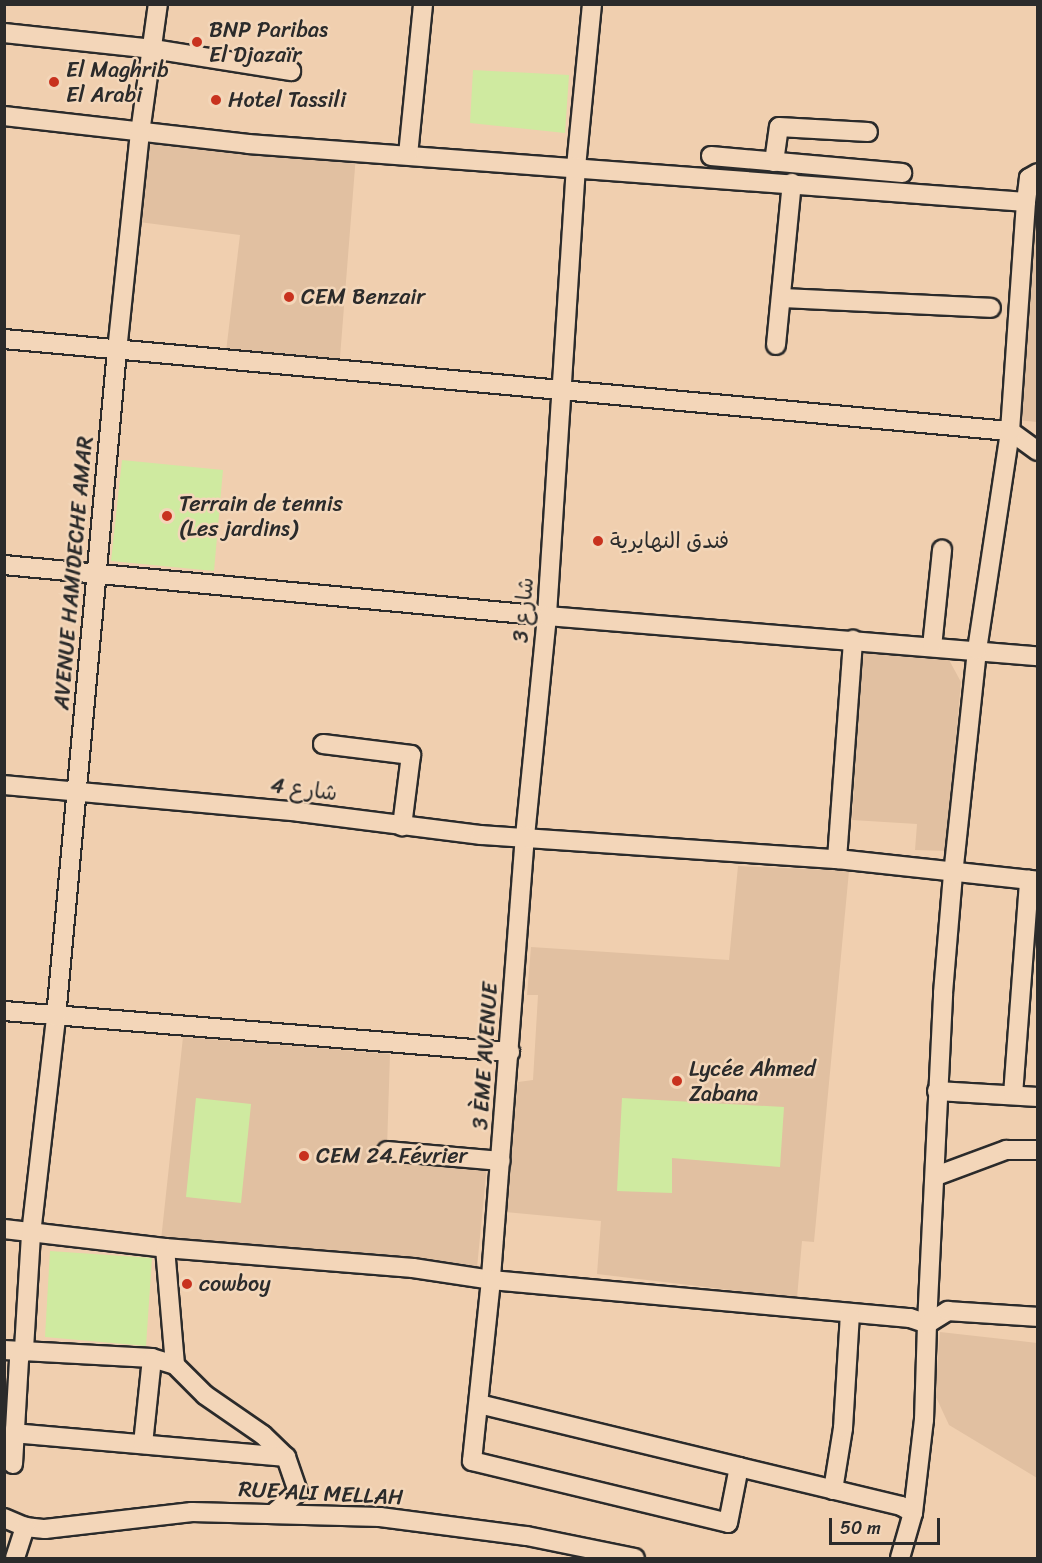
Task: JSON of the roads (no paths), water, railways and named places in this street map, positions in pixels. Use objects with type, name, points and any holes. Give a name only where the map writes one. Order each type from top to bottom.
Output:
[{"type":"street","name":"AVENUE HAMIDECHE AMAR","points":[[13,1464],[19,1359],[24,1349],[31,1234],[56,1017],[117,351],[140,132],[158,4]]},
{"type":"street","points":[[408,155],[423,4]]},
{"type":"street","name":"شارع 3","points":[[525,835],[547,616],[576,166],[591,4]]},
{"type":"street","points":[[4,33],[153,49],[291,71]]},
{"type":"street","points":[[4,116],[140,132],[408,155],[1026,202]]},
{"type":"street","points":[[774,162],[779,126],[868,132]]},
{"type":"street","points":[[711,156],[902,173]]},
{"type":"street","points":[[776,345],[798,184],[807,165]]},
{"type":"street","points":[[900,1558],[912,1513],[924,1420],[936,1176],[937,1091],[954,875],[976,650],[1010,431],[1029,178],[1038,173]]},
{"type":"street","points":[[781,298],[991,308]]},
{"type":"street","points":[[5,342],[562,389],[1010,431],[1038,451]]},
{"type":"street","points":[[932,647],[942,550]]},
{"type":"street","points":[[4,564],[547,616],[1038,656]]},
{"type":"street","points":[[837,859],[853,640]]},
{"type":"street","points":[[323,744],[411,755],[402,826]]},
{"type":"street","name":"شارع 4","points":[[4,785],[299,812],[481,835],[525,835],[837,859],[954,875],[1034,881]]},
{"type":"street","name":"3 ÈME AVENUE","points":[[525,835],[491,1280],[472,1461],[728,1523],[739,1467]]},
{"type":"street","points":[[1013,1095],[1034,881]]},
{"type":"street","points":[[4,1011],[510,1052]]},
{"type":"street","points":[[937,1091],[1038,1097]]},
{"type":"street","points":[[936,1176],[1005,1150],[1038,1150]]},
{"type":"street","points":[[387,1151],[501,1161]]},
{"type":"street","points":[[4,1229],[31,1234],[165,1248],[413,1268],[491,1280],[850,1315],[910,1318],[927,1324]]},
{"type":"street","points":[[165,1248],[175,1365]]},
{"type":"street","points":[[927,1324],[948,1311],[1038,1317]]},
{"type":"street","points":[[833,1490],[843,1428],[850,1315]]},
{"type":"street","points":[[4,1350],[24,1349],[152,1358],[175,1365],[205,1395],[263,1434],[286,1457],[298,1492],[274,1514]]},
{"type":"street","points":[[142,1444],[152,1358]]},
{"type":"street","points":[[479,1404],[901,1506],[912,1513]]},
{"type":"street","points":[[13,1433],[286,1457]]},
{"type":"street","name":"RUE ALI MELLAH","points":[[4,1518],[25,1527],[45,1528],[192,1512],[414,1521],[527,1536],[635,1558]]},
{"type":"street","points":[[15,1558],[25,1527]]},
{"type":"place","name":"BNP Paribas El Djazaïr","points":[[197,42]]},
{"type":"place","name":"El Maghrib El Arabi","points":[[54,82]]},
{"type":"place","name":"Hotel Tassili","points":[[216,100]]},
{"type":"place","name":"CEM Benzair","points":[[289,297]]},
{"type":"place","name":"Terrain de tennis (Les jardins)","points":[[167,516]]},
{"type":"place","name":"فندق النهايرية","points":[[598,541]]},
{"type":"place","name":"Lycée Ahmed Zabana","points":[[677,1081]]},
{"type":"place","name":"CEM 24 Février","points":[[304,1156]]},
{"type":"place","name":"cowboy","points":[[187,1284]]}]
